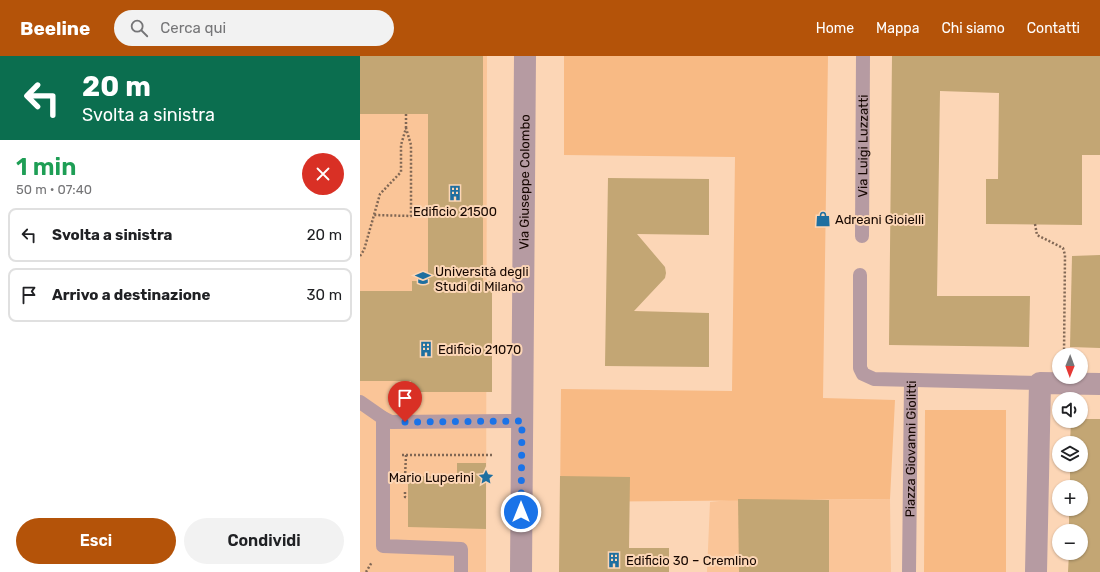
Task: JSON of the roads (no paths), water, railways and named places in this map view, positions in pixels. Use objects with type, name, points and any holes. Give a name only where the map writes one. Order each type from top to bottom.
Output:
[{"type":"street","name":"Via Giuseppe Colombo","points":[[520,572],[525,56]]},
{"type":"street","points":[[1036,572],[1040,383],[1100,384]]},
{"type":"lane","name":"Via Luigi Luzzatti","points":[[862,236],[863,56]]},
{"type":"lane","points":[[860,275],[860,368],[863,374],[874,379],[910,381]]},
{"type":"lane","name":"Piazza Giovanni Giolitti","points":[[909,572],[910,381],[1040,383]]},
{"type":"lane","points":[[360,402],[391,422],[522,421]]},
{"type":"lane","points":[[383,418],[383,546],[461,549],[461,572]]},
{"type":"place","name":"Edificio 21500","points":[[455,193]]},
{"type":"place","name":"Adreani Gioielli","points":[[823,219]]},
{"type":"place","name":"Università degli Studi di Milano","points":[[423,278]]},
{"type":"place","name":"Edificio 21070","points":[[426,349]]},
{"type":"place","name":"Mario Luperini","points":[[486,477]]},
{"type":"place","name":"Edificio 30 – Cremlino","points":[[614,560]]}]
